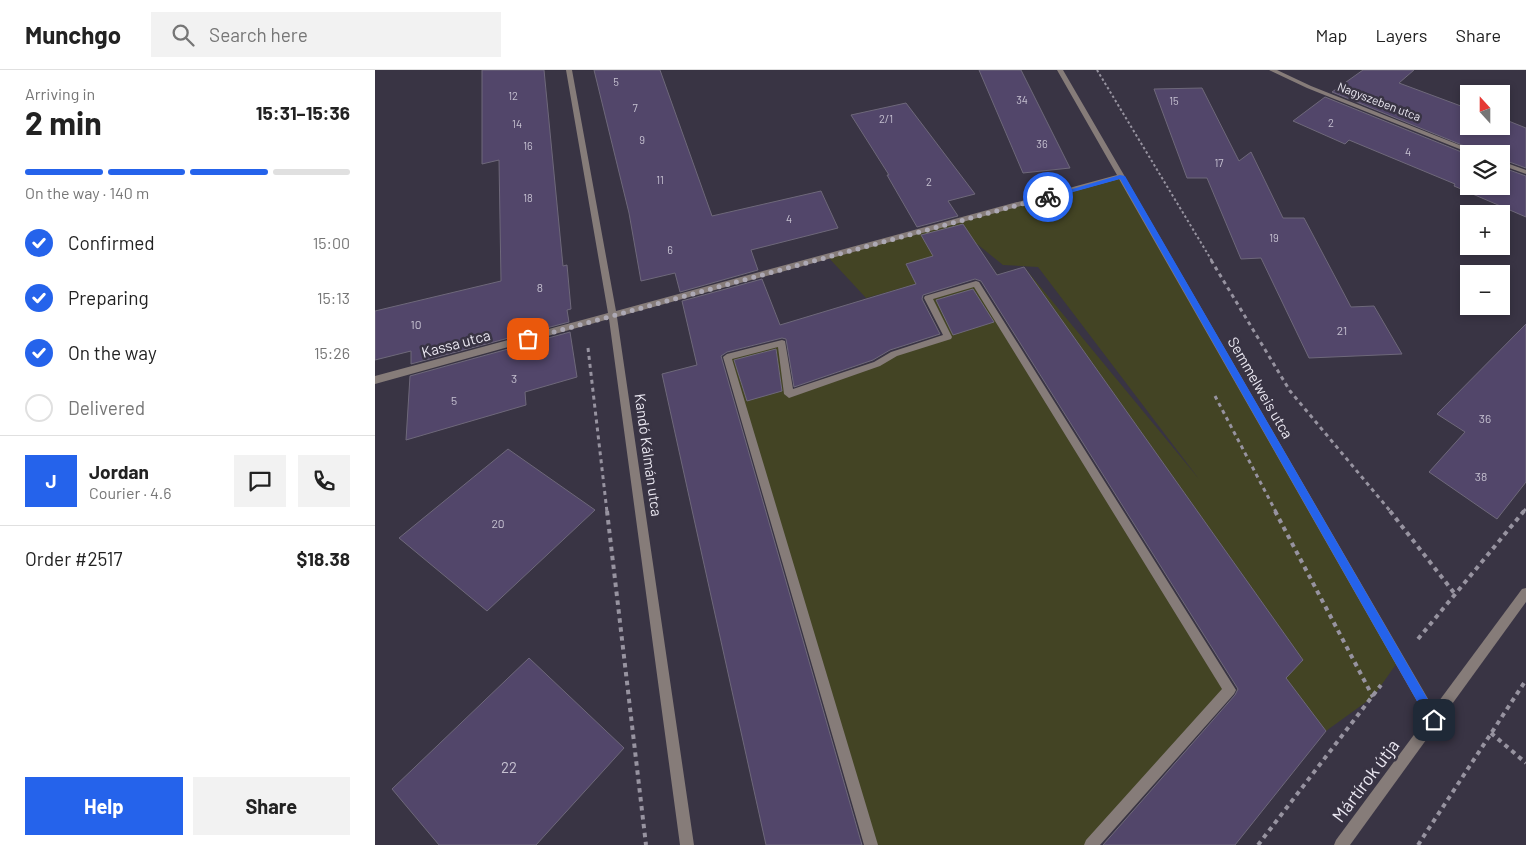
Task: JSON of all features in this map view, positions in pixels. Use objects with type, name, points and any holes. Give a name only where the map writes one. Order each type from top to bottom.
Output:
[{"type":"street","name":"Kandó Kálmán utca","points":[[569,70],[613,316],[687,845]]},
{"type":"street","name":"Semmelweis utca","points":[[1060,70],[1434,720]]},
{"type":"street","name":"Nagyszeben utca","points":[[1272,70],[1309,87],[1460,147]]},
{"type":"street","points":[[1510,166],[1526,172]]},
{"type":"street","name":"Kassa utca","points":[[375,380],[1122,176]]},
{"type":"street","points":[[871,845],[727,357],[782,343],[789,394],[877,364],[894,354],[948,337],[928,298],[976,284],[1230,690],[1091,845]]},
{"type":"street","name":"Mártírok útja","points":[[1341,845],[1526,593]]},
{"type":"path","points":[[1097,70],[1290,391],[1372,489],[1455,594]]},
{"type":"path","points":[[585,324],[646,845]]},
{"type":"path","points":[[1418,845],[1526,680]]},
{"type":"path","points":[[1491,734],[1526,763]]},
{"type":"green space","points":[[1122,176],[1399,660],[1373,697],[1326,731],[1286,678],[1303,660],[1024,267],[1199,479],[1038,267],[1003,265],[977,244],[906,264],[916,284],[866,298],[828,257]]},
{"type":"green space","points":[[976,284],[1230,690],[1091,845],[871,845],[727,357],[782,343],[789,393],[948,337],[928,298]]},
{"type":"building","points":[[482,70],[544,70],[563,266],[567,265],[571,309],[567,310],[569,322],[411,364],[411,351],[375,360],[375,311],[501,281],[499,160],[482,164]]},
{"type":"building","points":[[594,70],[660,70],[712,216],[821,191],[838,228],[751,250],[758,270],[680,292],[675,273],[641,281],[629,213]]},
{"type":"building","points":[[979,70],[1021,70],[1070,168],[1023,173]]},
{"type":"building","points":[[1363,70],[1414,70],[1399,83],[1460,106],[1460,135],[1510,135],[1510,122],[1526,128],[1526,168],[1510,162],[1510,145],[1462,145],[1332,92]]},
{"type":"building","points":[[1202,88],[1239,161],[1251,152],[1283,218],[1304,218],[1351,307],[1374,306],[1402,354],[1309,358],[1261,258],[1241,259],[1207,178],[1187,178],[1154,89]]},
{"type":"building","points":[[1325,97],[1460,151],[1460,189],[1454,186],[1455,184],[1349,140],[1345,144],[1293,121]]},
{"type":"building","points":[[906,103],[975,194],[948,201],[958,216],[917,227],[887,175],[889,175],[851,115]]},
{"type":"building","points":[[1510,170],[1526,176],[1526,217],[1510,210],[1510,205],[1498,205],[1475,195],[1510,195]]},
{"type":"building","points":[[963,224],[997,275],[1024,267],[1303,660],[1286,678],[1326,731],[1235,845],[1103,845],[1235,695],[1238,689],[981,281],[975,279],[923,295],[922,299],[940,334],[890,350],[873,360],[794,387],[786,339],[782,338],[727,352],[721,356],[862,845],[766,845],[662,374],[697,365],[682,301],[762,279],[780,325],[916,284],[906,264],[933,256],[921,235]]},
{"type":"building","points":[[973,289],[994,322],[953,335],[936,300]]},
{"type":"building","points":[[1526,324],[1526,482],[1497,519],[1429,472],[1465,432],[1437,414]]},
{"type":"building","points":[[570,332],[577,377],[525,392],[526,405],[406,440],[410,376]]},
{"type":"building","points":[[776,349],[782,391],[747,401],[734,360]]},
{"type":"building","points":[[508,449],[595,510],[487,611],[399,538]]},
{"type":"building","points":[[529,658],[624,748],[536,845],[439,845],[392,789]]},
{"type":"way so far","points":[[528,339],[1048,197]]},
{"type":"route","points":[[1048,197],[1122,176],[1434,720]]}]
